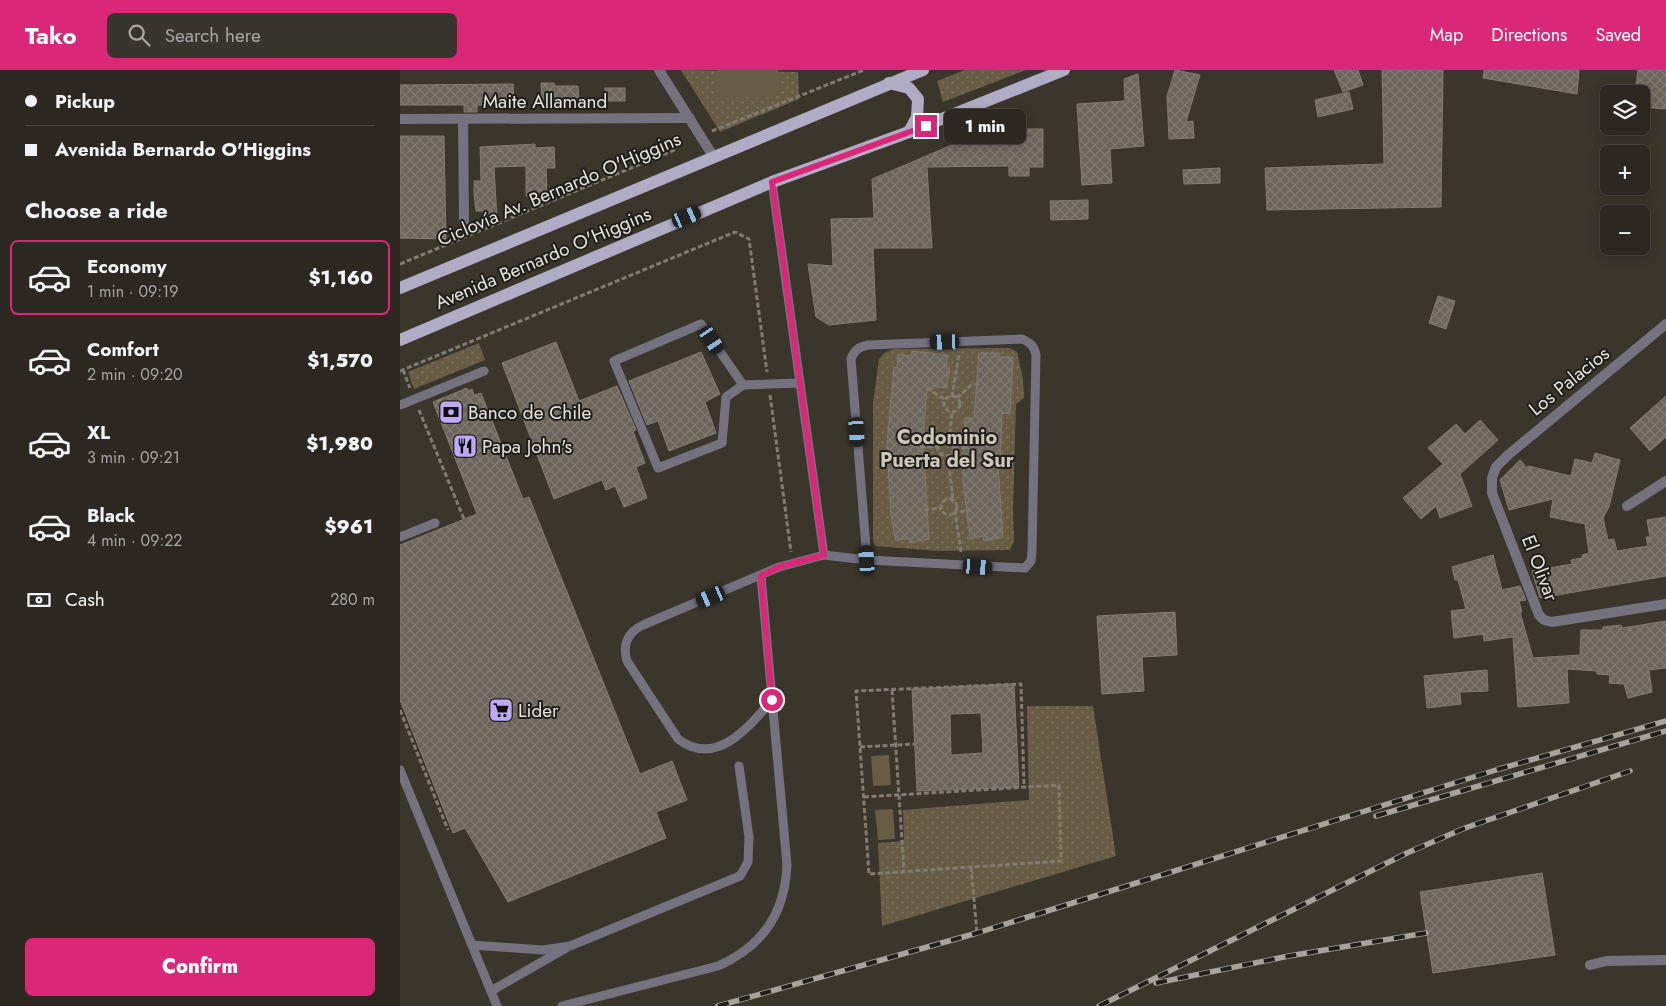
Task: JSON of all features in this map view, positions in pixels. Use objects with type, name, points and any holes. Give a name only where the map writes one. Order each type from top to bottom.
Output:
[{"type":"main road","name":"Avenida Bernardo O'Higgins","points":[[400,288],[923,70]]},
{"type":"main road","name":"Avenida Bernardo O'Higgins","points":[[400,340],[772,182],[909,132],[1064,70]]},
{"type":"main road","points":[[889,83],[909,88],[918,99],[917,117],[909,132]]},
{"type":"street","points":[[659,70],[713,156]]},
{"type":"street","name":"Maite Allamand","points":[[400,119],[690,118]]},
{"type":"street","points":[[464,119],[464,221]]},
{"type":"street","name":"Los Palacios","points":[[1496,466],[1542,425],[1666,324]]},
{"type":"street","name":"El Olivar","points":[[1496,466],[1492,478],[1492,493],[1539,615],[1544,620],[1552,622],[1570,620],[1666,604]]},
{"type":"street","points":[[1627,506],[1666,482]]},
{"type":"street","points":[[1590,965],[1607,961],[1666,960]]},
{"type":"lane","points":[[772,182],[824,555]]},
{"type":"lane","points":[[743,385],[701,324],[614,361],[658,468],[722,443],[726,397],[743,385],[800,383]]},
{"type":"lane","points":[[772,700],[751,725],[732,740],[713,749],[690,747],[678,739],[627,661],[625,654],[627,639],[636,628],[779,567],[824,555],[867,560],[1014,569],[1025,568],[1031,561],[1036,356],[1034,347],[1030,343],[1022,339],[868,344],[853,352],[851,359],[867,560]]},
{"type":"lane","points":[[400,405],[484,371]]},
{"type":"lane","points":[[400,537],[435,523]]},
{"type":"lane","points":[[562,1006],[718,966],[746,952],[768,929],[783,899],[787,865],[761,576]]},
{"type":"lane","points":[[491,991],[570,946],[740,876],[748,862],[749,836],[739,766]]},
{"type":"lane","points":[[400,770],[497,1006]]},
{"type":"lane","points":[[472,945],[543,950],[570,946]]},
{"type":"path","name":"Ciclovía Av. Bernardo O'Higgins","points":[[704,141],[711,131],[864,70]]},
{"type":"path","points":[[400,264],[677,149]]},
{"type":"path","points":[[946,400],[952,396],[960,348]]},
{"type":"path","points":[[403,370],[464,519]]},
{"type":"path","points":[[957,398],[971,385],[980,384]]},
{"type":"path","points":[[927,388],[946,400]]},
{"type":"path","points":[[952,396],[957,398],[960,407],[952,412]]},
{"type":"path","points":[[946,400],[946,408],[952,412]]},
{"type":"path","points":[[952,412],[949,441],[954,448]]},
{"type":"path","points":[[939,447],[944,441],[949,441]]},
{"type":"path","points":[[920,447],[939,447]]},
{"type":"path","points":[[939,447],[941,454],[948,456]]},
{"type":"path","points":[[954,448],[968,448]]},
{"type":"path","points":[[954,448],[948,456],[961,552]]},
{"type":"path","points":[[941,508],[944,501],[953,501]]},
{"type":"path","points":[[924,510],[941,508]]},
{"type":"path","points":[[941,508],[946,514],[969,510]]},
{"type":"path","points":[[864,797],[1059,785],[1061,861],[869,874],[856,691],[1021,684],[1024,787]]},
{"type":"path","points":[[892,690],[904,871]]},
{"type":"path","points":[[400,710],[448,830]]},
{"type":"path","points":[[860,747],[915,744]]},
{"type":"path","points":[[971,867],[977,932]]},
{"type":"shaded area","points":[[681,70],[798,72],[799,99],[720,132]]},
{"type":"shaded area","points":[[717,70],[778,70],[779,96],[717,98]]},
{"type":"shaded area","points":[[965,70],[1026,70],[943,102],[937,81]]},
{"type":"shaded area","points":[[479,343],[485,360],[414,389],[408,372]]},
{"type":"shaded area","points":[[1010,348],[1017,352],[1023,379],[1024,398],[1016,404],[1014,541],[1010,550],[938,551],[875,546],[873,539],[873,403],[879,359],[884,353],[894,349]]},
{"type":"shaded area","points":[[1027,706],[1093,706],[1116,856],[882,926],[878,843],[904,841],[903,810],[1029,800]]},
{"type":"shaded area","points":[[889,755],[891,785],[873,786],[871,756]]},
{"type":"shaded area","points":[[893,809],[895,839],[878,840],[875,810]]},
{"type":"building","points":[[1175,70],[1200,75],[1186,122],[1193,121],[1194,138],[1169,139],[1167,96]]},
{"type":"building","points":[[1334,70],[1358,70],[1363,85],[1343,92]]},
{"type":"building","points":[[1382,70],[1443,70],[1441,207],[1267,210],[1265,168],[1384,164]]},
{"type":"building","points":[[1484,70],[1579,70],[1577,94],[1483,78]]},
{"type":"building","points":[[1638,70],[1666,70],[1666,109],[1650,108],[1650,85],[1636,85]]},
{"type":"building","points":[[1138,74],[1144,146],[1110,149],[1112,183],[1082,185],[1077,104],[1125,101],[1124,79]]},
{"type":"building","points":[[541,83],[554,83],[555,86],[578,86],[579,106],[565,107],[565,103],[542,103]]},
{"type":"building","points":[[513,84],[514,105],[477,105],[477,112],[464,112],[464,105],[400,105],[400,85]]},
{"type":"building","points":[[605,88],[625,88],[625,101],[605,101]]},
{"type":"building","points":[[1349,92],[1353,109],[1318,117],[1315,100]]},
{"type":"building","points":[[990,129],[1043,129],[1043,167],[1029,167],[1029,176],[1009,176],[1009,166],[927,167],[932,248],[873,248],[876,320],[829,325],[816,317],[808,264],[833,266],[831,219],[874,218],[872,179]]},
{"type":"building","points":[[400,136],[444,136],[446,239],[400,238]]},
{"type":"building","points":[[535,144],[535,148],[554,147],[555,168],[546,168],[547,196],[526,196],[526,166],[494,167],[497,218],[483,219],[483,211],[476,211],[474,194],[474,181],[481,181],[480,147]]},
{"type":"building","points":[[1220,168],[1220,183],[1184,184],[1183,170]]},
{"type":"building","points":[[1088,200],[1088,219],[1051,220],[1050,201]]},
{"type":"building","points":[[1438,296],[1455,301],[1446,329],[1429,323]]},
{"type":"building","points":[[556,342],[579,401],[617,386],[636,430],[633,431],[645,463],[636,467],[647,498],[624,507],[615,486],[606,490],[602,480],[554,499],[502,363]]},
{"type":"building","points":[[912,351],[948,355],[946,368],[950,369],[946,388],[933,386],[933,389],[927,388],[923,441],[929,539],[910,543],[909,538],[896,541],[891,515],[887,444],[894,367],[897,368],[898,354],[911,356]]},
{"type":"building","points":[[701,352],[720,394],[705,402],[716,433],[669,451],[658,421],[647,425],[629,381]]},
{"type":"building","points":[[979,353],[999,353],[999,357],[1013,357],[1010,414],[1002,413],[1000,465],[998,465],[1003,537],[984,541],[983,536],[970,539],[963,482],[965,418],[974,418]]},
{"type":"building","points":[[467,388],[468,391],[472,389],[474,395],[481,393],[523,499],[529,497],[640,774],[672,761],[687,800],[656,812],[666,838],[508,902],[465,828],[453,833],[400,700],[400,545],[477,514],[433,402]]},
{"type":"building","points":[[1666,396],[1666,437],[1650,451],[1630,428]]},
{"type":"building","points":[[1480,420],[1498,440],[1460,474],[1472,506],[1440,518],[1436,506],[1421,519],[1403,498],[1443,464],[1428,448],[1456,424],[1465,434]]},
{"type":"building","points":[[1595,453],[1620,460],[1609,507],[1603,518],[1608,540],[1614,539],[1617,551],[1648,546],[1646,537],[1650,537],[1647,520],[1666,517],[1666,576],[1540,598],[1532,571],[1572,564],[1571,560],[1582,558],[1582,555],[1589,553],[1585,524],[1550,517],[1553,499],[1509,510],[1500,480],[1520,460],[1527,468],[1528,466],[1571,476],[1575,459],[1592,463]]},
{"type":"building","points":[[1493,555],[1502,590],[1520,586],[1526,600],[1519,601],[1522,612],[1520,612],[1533,658],[1580,655],[1581,630],[1603,630],[1603,627],[1621,625],[1622,628],[1666,621],[1666,668],[1649,670],[1652,692],[1628,698],[1624,684],[1609,683],[1610,675],[1597,674],[1597,671],[1567,669],[1569,703],[1518,707],[1513,637],[1484,641],[1483,634],[1454,638],[1451,611],[1466,609],[1458,580],[1455,580],[1452,567]]},
{"type":"building","points":[[1175,612],[1177,655],[1142,657],[1144,691],[1102,694],[1097,616]]},
{"type":"building","points":[[1487,670],[1488,691],[1460,692],[1461,704],[1427,708],[1424,676]]},
{"type":"building","points":[[1014,684],[1019,787],[917,791],[912,689]],"holes":[[[981,713],[983,753],[951,755],[950,714]]]},
{"type":"building","points":[[1542,873],[1555,955],[1433,973],[1420,892]]},
{"type":"railway","points":[[718,1006],[977,933],[1499,769],[1666,721]]},
{"type":"railway","points":[[1376,816],[1666,731]]},
{"type":"railway","points":[[1099,1006],[1407,853],[1465,828],[1630,771]]},
{"type":"railway","points":[[1156,983],[1289,956],[1426,933]]},
{"type":"place","name":"Banco de Chile","points":[[451,412]]},
{"type":"place","name":"Papa John's","points":[[465,446]]},
{"type":"place","name":"Lider","points":[[501,710]]},
{"type":"district","name":"Codominio Puerta del Sur","points":[[947,448]]},
{"type":"route","points":[[772,700],[761,576],[779,567],[824,555],[772,182],[926,126]]}]
